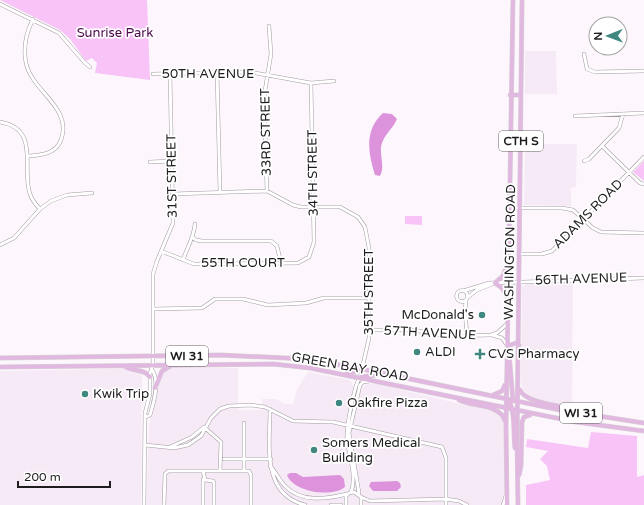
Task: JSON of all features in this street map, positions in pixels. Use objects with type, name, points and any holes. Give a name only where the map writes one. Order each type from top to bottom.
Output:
[{"type":"main road","name":"WASHINGTON ROAD","points":[[507,505],[506,399],[508,346],[510,95],[513,0]]},
{"type":"main road","name":"WASHINGTON ROAD","points":[[518,505],[517,441],[519,412],[522,0]]},
{"type":"main road","points":[[510,95],[521,95]]},
{"type":"main road","points":[[508,298],[504,290],[495,283],[506,271],[509,250]]},
{"type":"main road","points":[[519,345],[512,343],[508,346],[511,365],[512,400],[519,412]]},
{"type":"main road","name":"GREEN BAY ROAD","points":[[0,358],[268,356],[307,359],[506,399],[644,423]]},
{"type":"main road","points":[[491,395],[500,393],[504,389],[507,358]]},
{"type":"main road","name":"GREEN BAY ROAD","points":[[0,367],[124,365],[153,367],[172,365],[273,364],[343,373],[519,412],[576,422],[644,431]]},
{"type":"main road","points":[[124,365],[129,369],[145,372],[150,377]]},
{"type":"main road","points":[[155,388],[162,371],[172,365]]},
{"type":"main road","points":[[343,373],[360,372],[362,369]]},
{"type":"main road","points":[[360,377],[366,375],[378,376],[385,374]]},
{"type":"main road","points":[[519,384],[522,394],[532,399],[575,409],[589,414]]},
{"type":"main road","points":[[455,398],[467,404],[498,411],[504,416],[506,428]]},
{"type":"main road","points":[[506,399],[510,401],[513,410],[518,479]]},
{"type":"main road","points":[[518,479],[521,469],[522,422],[526,416],[534,414]]},
{"type":"street","points":[[0,4],[54,30],[64,38],[90,67]]},
{"type":"street","points":[[28,156],[42,155],[59,146],[63,133],[63,119],[30,74],[26,63],[26,33],[33,19]]},
{"type":"street","name":"33RD STREET","points":[[267,191],[264,97],[271,54],[269,26]]},
{"type":"street","points":[[584,54],[586,69],[595,72],[644,71]]},
{"type":"street","points":[[217,72],[220,193]]},
{"type":"street","name":"50TH AVENUE","points":[[153,74],[250,72],[311,83],[334,81]]},
{"type":"street","name":"31ST STREET","points":[[146,417],[150,415],[155,388],[155,374],[153,367],[153,274],[173,223],[170,74]]},
{"type":"street","name":"34TH STREET","points":[[304,260],[309,256],[314,242],[311,83]]},
{"type":"street","points":[[575,116],[644,113]]},
{"type":"street","points":[[584,161],[590,159],[619,128],[623,114]]},
{"type":"street","points":[[0,122],[9,123],[24,139],[28,148],[30,194],[40,209]]},
{"type":"street","points":[[602,146],[644,184]]},
{"type":"street","name":"ADAMS ROAD","points":[[520,254],[542,254],[552,251],[644,157]]},
{"type":"street","points":[[150,162],[172,161]]},
{"type":"street","points":[[172,194],[267,191],[293,205],[314,207]]},
{"type":"street","points":[[0,245],[14,238],[40,209],[51,201],[67,195],[92,193]]},
{"type":"street","name":"35TH STREET","points":[[314,207],[340,207],[358,217],[365,227],[369,239],[369,338],[362,369]]},
{"type":"street","points":[[509,208],[562,208],[573,210],[593,228],[601,232],[644,233]]},
{"type":"street","points":[[183,260],[192,237],[195,224]]},
{"type":"street","points":[[192,237],[196,240],[202,241],[270,241],[277,246],[281,263]]},
{"type":"street","name":"55TH COURT","points":[[161,251],[194,264],[298,263],[304,260]]},
{"type":"street","name":"56TH AVENUE","points":[[463,291],[483,284],[508,281],[644,278]]},
{"type":"street","name":"56TH AVENUE","points":[[466,299],[477,290],[495,283]]},
{"type":"street","points":[[464,311],[456,297],[457,294],[463,291],[467,293],[464,311],[467,335]]},
{"type":"street","points":[[153,309],[202,308],[215,299],[243,299],[268,305],[306,303],[324,298],[369,298]]},
{"type":"street","points":[[459,302],[466,299]]},
{"type":"street","name":"57TH AVENUE","points":[[491,335],[504,329],[508,322]]},
{"type":"street","name":"57TH AVENUE","points":[[369,330],[414,330],[440,336],[491,335],[502,338],[508,346]]},
{"type":"street","name":"31ST STREET","points":[[144,505],[145,413],[150,394],[150,373],[153,367]]},
{"type":"street","points":[[351,492],[353,486],[352,459],[347,436],[358,380],[360,377]]},
{"type":"street","points":[[359,494],[349,426],[360,385],[363,382],[375,380]]},
{"type":"street","points":[[145,445],[170,447],[192,437],[204,427],[220,409],[229,406],[260,405],[293,421],[333,422],[442,447],[446,458],[446,505]]},
{"type":"street","points":[[270,409],[270,466],[274,480],[288,498],[305,505]]},
{"type":"street","points":[[244,422],[244,471]]},
{"type":"street","points":[[204,427],[221,442],[220,471]]},
{"type":"street","points":[[224,459],[270,459]]},
{"type":"street","points":[[270,466],[286,488],[298,496],[323,498],[351,492],[359,494],[370,501],[446,499],[459,501],[467,505]]},
{"type":"street","points":[[164,505],[165,474],[168,471],[249,471],[251,475],[251,505]]},
{"type":"street","points":[[203,471],[203,505]]},
{"type":"street","points":[[203,478],[214,483],[214,505]]},
{"type":"street","points":[[346,505],[345,499],[347,494]]},
{"type":"street","points":[[503,505],[507,494]]},
{"type":"street","points":[[361,505],[362,497]]},
{"type":"street","points":[[331,505],[341,505]]},
{"type":"shaded area","points":[[525,51],[556,51],[557,94],[525,94]]},
{"type":"shaded area","points":[[383,113],[392,114],[397,119],[382,143],[382,169],[380,176],[375,175],[369,150],[369,142],[373,127]]},
{"type":"shaded area","points":[[525,144],[577,144],[576,187],[571,188],[571,206],[524,205]]},
{"type":"shaded area","points":[[573,282],[572,407],[537,400],[525,394],[521,383],[522,287],[527,283]]},
{"type":"shaded area","points":[[174,367],[238,368],[238,410],[262,410],[262,399],[276,399],[285,404],[293,404],[297,389],[308,372],[350,380],[354,387],[362,388],[366,384],[377,384],[499,413],[504,422],[504,505],[146,505],[149,426],[161,374],[165,370]]},
{"type":"shaded area","points":[[142,368],[141,505],[0,505],[0,371]]},
{"type":"shaded area","points":[[290,473],[296,473],[303,477],[340,475],[344,479],[345,487],[331,492],[313,492],[297,486],[287,475]]},
{"type":"shaded area","points":[[397,481],[400,483],[401,487],[397,491],[373,491],[369,486],[371,482]]},
{"type":"green space","name":"Sunrise Park","points":[[0,0],[147,0],[150,80],[95,73],[97,63],[92,58],[86,61],[70,39],[60,30]]},
{"type":"green space","points":[[644,161],[644,181],[633,172]]},
{"type":"green space","points":[[405,216],[422,216],[422,225],[405,224]]},
{"type":"green space","points":[[591,432],[637,436],[637,477],[644,475],[644,505],[526,505],[526,485],[550,480],[547,466],[540,459],[548,451],[526,447],[527,439],[588,448]]},
{"type":"place","name":"McDonald's","points":[[482,315]]},
{"type":"place","name":"ALDI","points":[[417,352]]},
{"type":"place","name":"CVS Pharmacy","points":[[480,354]]},
{"type":"place","name":"Kwik Trip","points":[[85,394]]},
{"type":"place","name":"Oakfire Pizza","points":[[339,403]]},
{"type":"place","name":"Somers Medical Building","points":[[314,450]]}]
